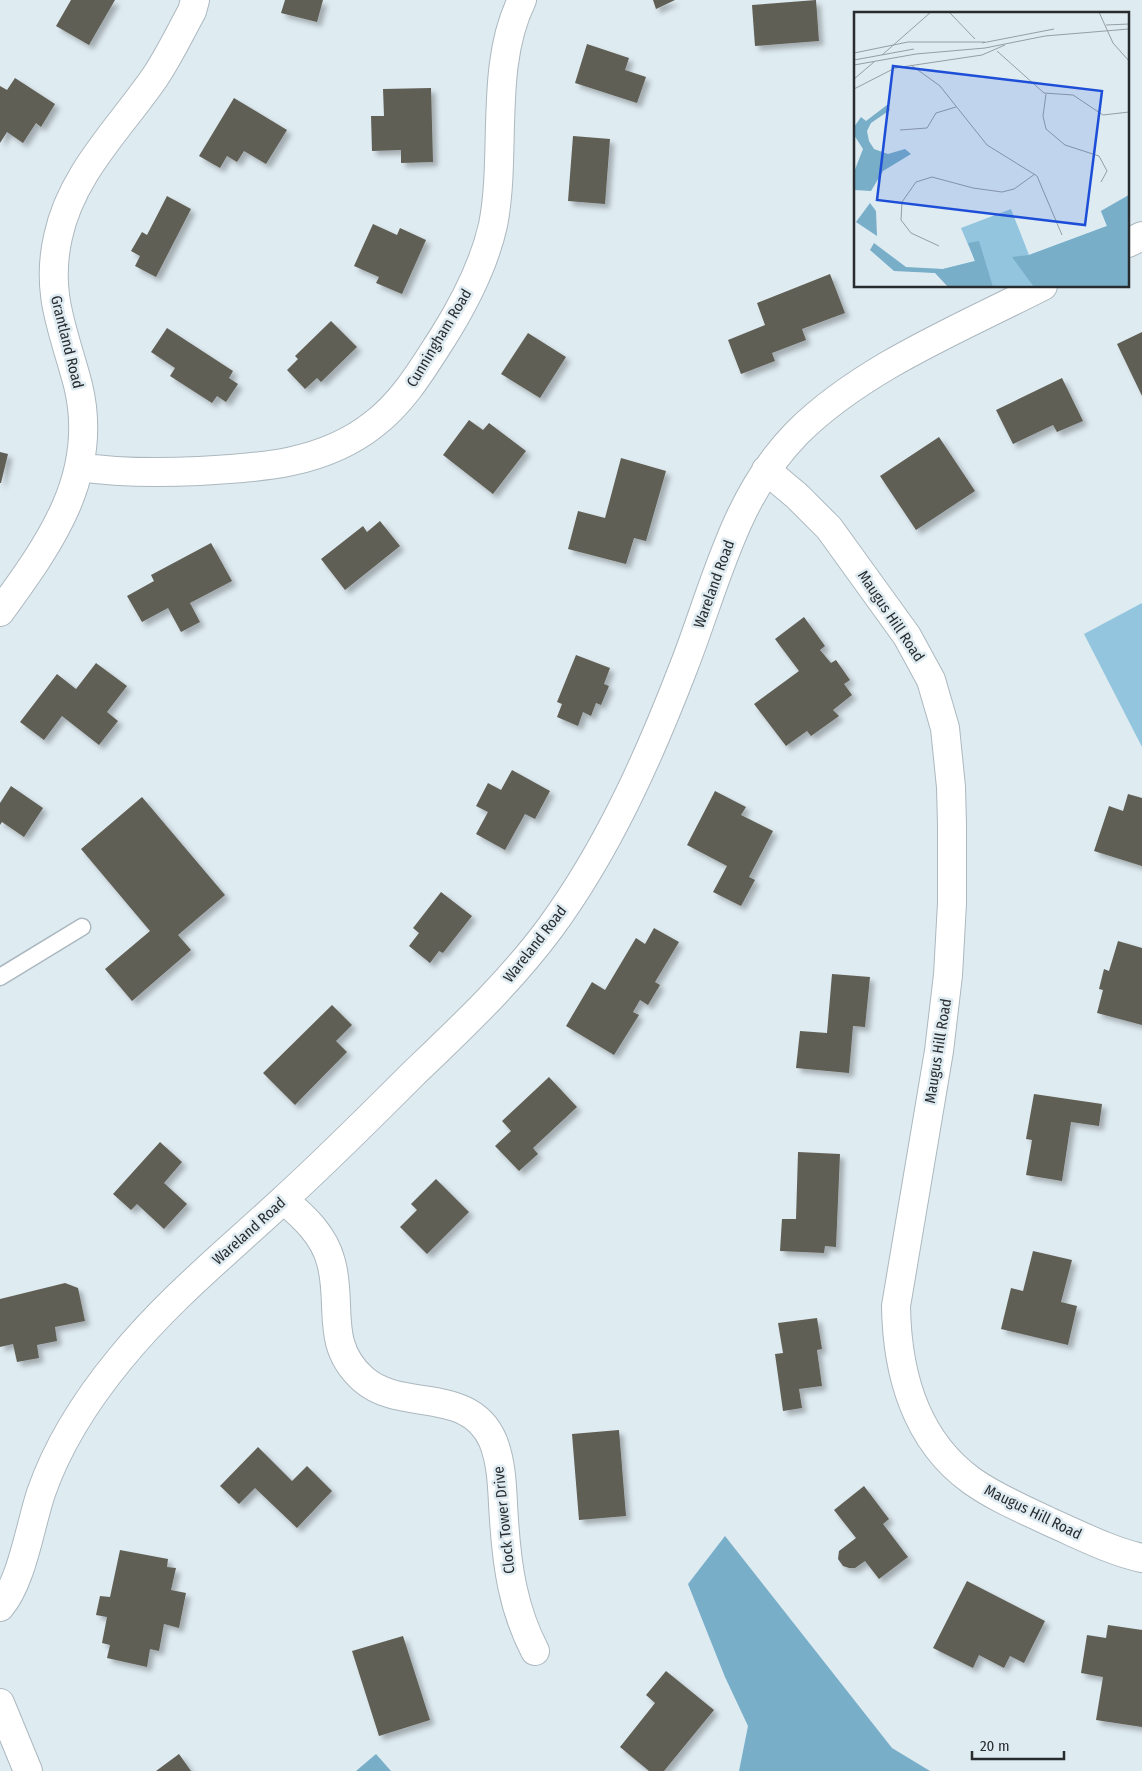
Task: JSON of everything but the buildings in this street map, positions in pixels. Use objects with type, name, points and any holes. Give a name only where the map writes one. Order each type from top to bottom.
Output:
[{"type":"street","name":"Grantland Road","points":[[0,612],[50,542],[68,504],[79,466],[84,438],[81,400],[59,324],[53,291],[52,274],[58,236],[73,192],[111,135],[155,76],[192,11],[195,0]]},
{"type":"street","name":"Cunningham Road","points":[[79,466],[124,472],[147,472],[270,466],[320,454],[340,446],[366,430],[389,411],[423,370],[449,327],[476,275],[486,249],[497,197],[506,61],[514,23],[522,0]]},
{"type":"street","points":[[1130,242],[1142,236]]},
{"type":"street","name":"Wareland Road","points":[[0,1607],[6,1601],[15,1579],[48,1474],[71,1428],[101,1382],[163,1310],[284,1200],[487,1003],[530,953],[568,902],[603,846],[645,760],[686,662],[732,534],[752,490],[766,470],[798,432],[844,395],[901,359],[1039,288]]},
{"type":"street","name":"Maugus Hill Road","points":[[766,470],[803,502],[829,528],[907,636],[931,680],[946,737],[952,825],[951,938],[943,1022],[896,1306],[896,1332],[906,1384],[914,1408],[939,1449],[954,1466],[971,1480],[1030,1512],[1110,1549],[1142,1558]]},
{"type":"street","name":"Clock Tower Drive","points":[[284,1200],[314,1229],[331,1261],[335,1279],[337,1333],[342,1351],[352,1367],[373,1387],[405,1398],[444,1402],[461,1408],[475,1416],[485,1427],[493,1441],[501,1477],[506,1547],[513,1597],[526,1635],[535,1651]]},
{"type":"street","points":[[0,1703],[28,1771]]},
{"type":"lane","points":[[0,977],[82,927]]},
{"type":"shaded area","points":[[1142,603],[1142,747],[1084,634]]},
{"type":"shaded area","points":[[725,1536],[892,1748],[930,1771],[739,1771],[748,1726],[725,1677],[688,1584]]},
{"type":"shaded area","points":[[376,1754],[391,1771],[356,1771]]}]
